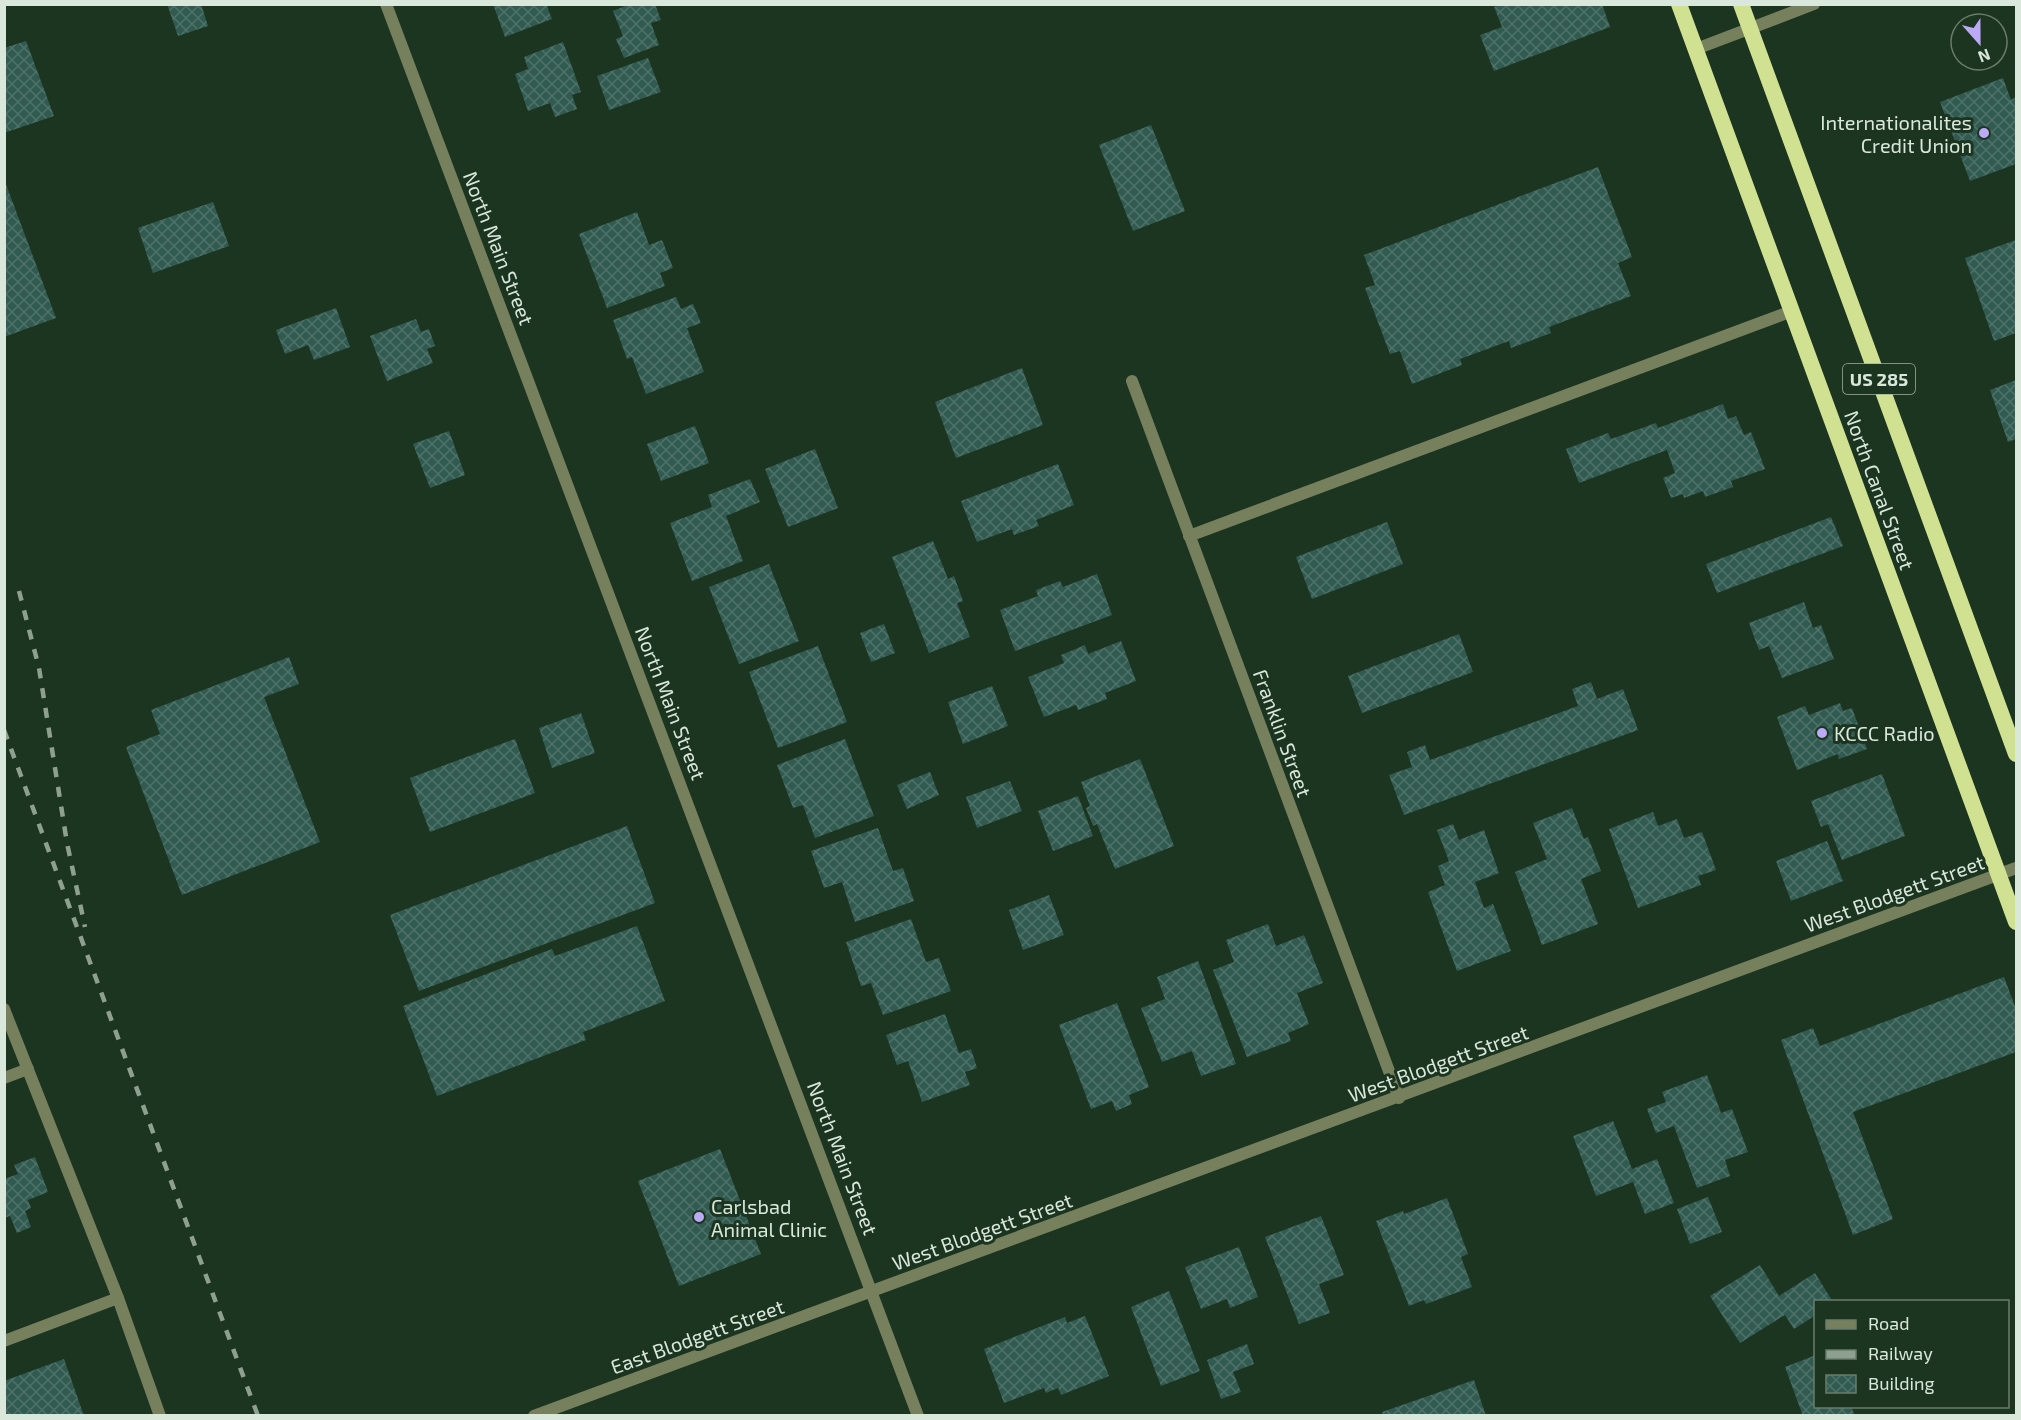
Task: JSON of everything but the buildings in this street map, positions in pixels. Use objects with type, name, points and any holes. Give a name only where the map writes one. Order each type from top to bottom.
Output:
[{"type":"highway","name":"North Canal Street","points":[[1679,4],[2016,922]]},
{"type":"highway","name":"North Canal Street","points":[[1741,4],[2016,754]]},
{"type":"street","name":"North Main Street","points":[[386,4],[918,1416]]},
{"type":"street","points":[[1696,49],[1814,4]]},
{"type":"street","points":[[1189,536],[1792,311]]},
{"type":"street","name":"Franklin Street","points":[[1132,381],[1399,1098]]},
{"type":"street","name":"West Blodgett Street","points":[[873,1292],[2016,868]]},
{"type":"street","points":[[4,1009],[118,1298],[160,1416]]},
{"type":"street","points":[[4,1078],[28,1069]]},
{"type":"street","name":"East Blodgett Street","points":[[534,1416],[873,1292]]},
{"type":"street","points":[[4,1341],[118,1298]]},
{"type":"railway","points":[[19,591],[39,668],[67,843],[85,927]]},
{"type":"railway","points":[[4,730],[258,1416]]},
{"type":"place","name":"Internationalites Credit Union","points":[[1984,133]]},
{"type":"place","name":"KCCC Radio","points":[[1822,733]]},
{"type":"place","name":"Carlsbad Animal Clinic","points":[[699,1217]]}]
